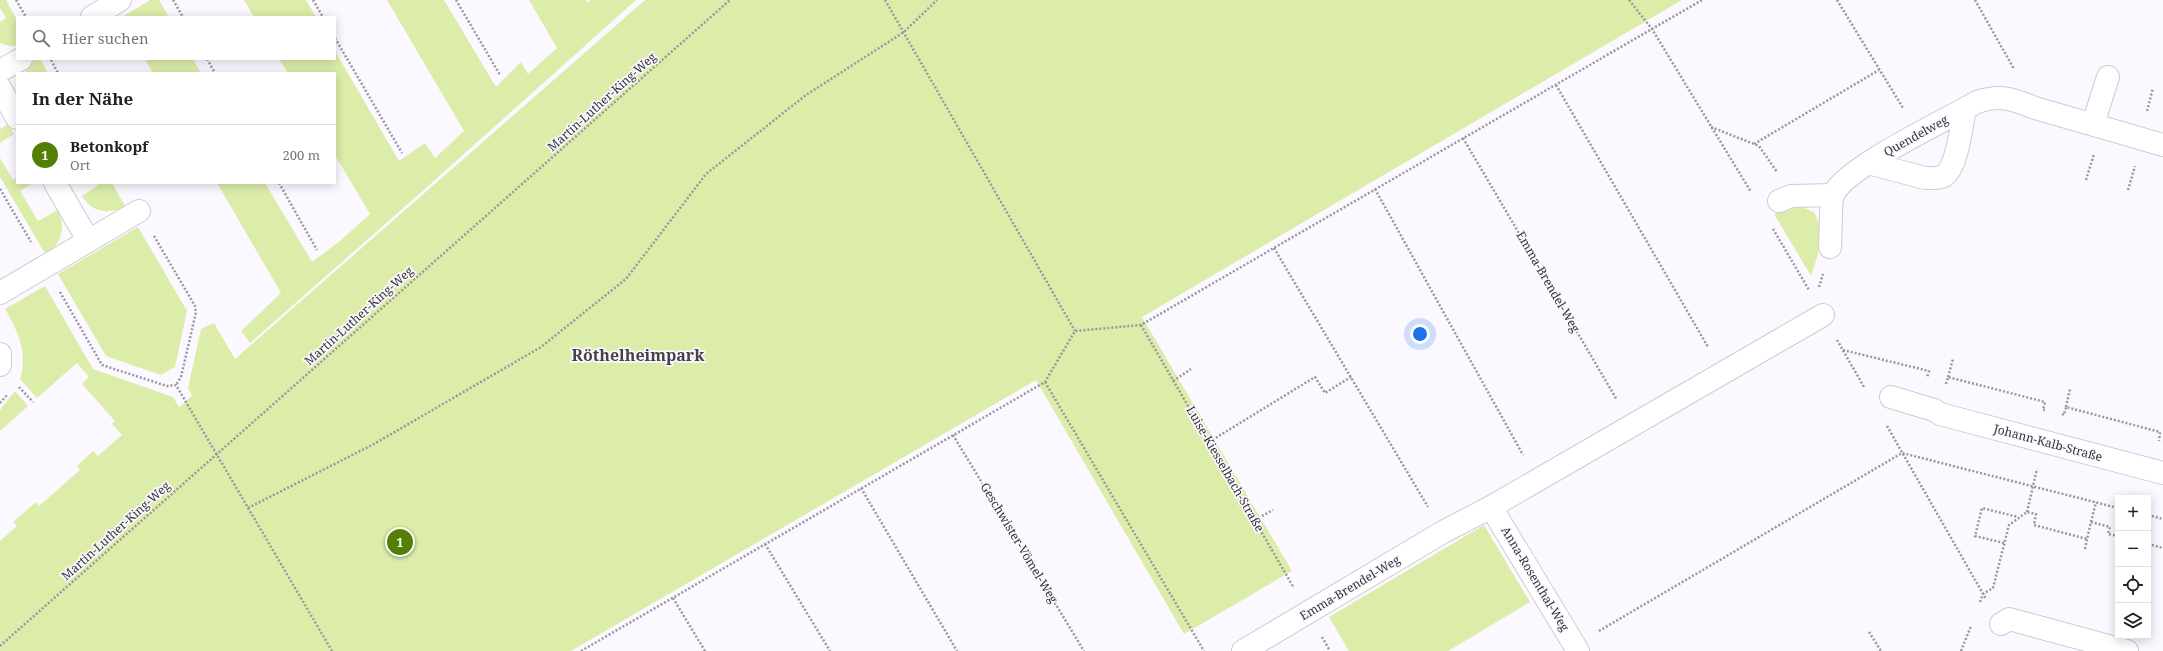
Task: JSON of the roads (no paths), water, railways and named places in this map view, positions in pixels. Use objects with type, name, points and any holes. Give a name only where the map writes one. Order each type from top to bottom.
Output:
[{"type":"street","points":[[94,16],[120,0]]},
{"type":"street","points":[[0,71],[18,60]]},
{"type":"street","points":[[2108,77],[2093,124],[2163,145]]},
{"type":"street","points":[[0,88],[16,116]]},
{"type":"street","name":"Quendelweg","points":[[1833,195],[1845,179],[1868,163],[1977,102],[1998,96],[2016,100],[2035,108],[2093,124]]},
{"type":"street","name":"Quendelweg","points":[[1868,163],[1925,178],[1934,179],[1943,176],[1950,169],[1955,159],[1965,109]]},
{"type":"street","points":[[56,184],[88,240]]},
{"type":"street","points":[[1785,198],[1833,195],[1830,247]]},
{"type":"street","points":[[0,293],[139,211]]},
{"type":"street","name":"Emma-Brendel-Weg","points":[[1254,648],[1308,612],[1443,532],[1491,507],[1823,315]]},
{"type":"street","points":[[0,354],[0,365]]},
{"type":"street","name":"Johann-Kalb-Straße","points":[[1890,397],[1934,410],[1940,414],[2163,473]]},
{"type":"street","name":"Anna-Rosenthal-Weg","points":[[1491,507],[1576,648]]},
{"type":"street","points":[[2001,624],[2009,619],[2127,651]]},
{"type":"place","name":"Betonkopf","points":[[400,542]]},
{"type":"district","name":"Röthelheimpark","points":[[638,355]]}]
